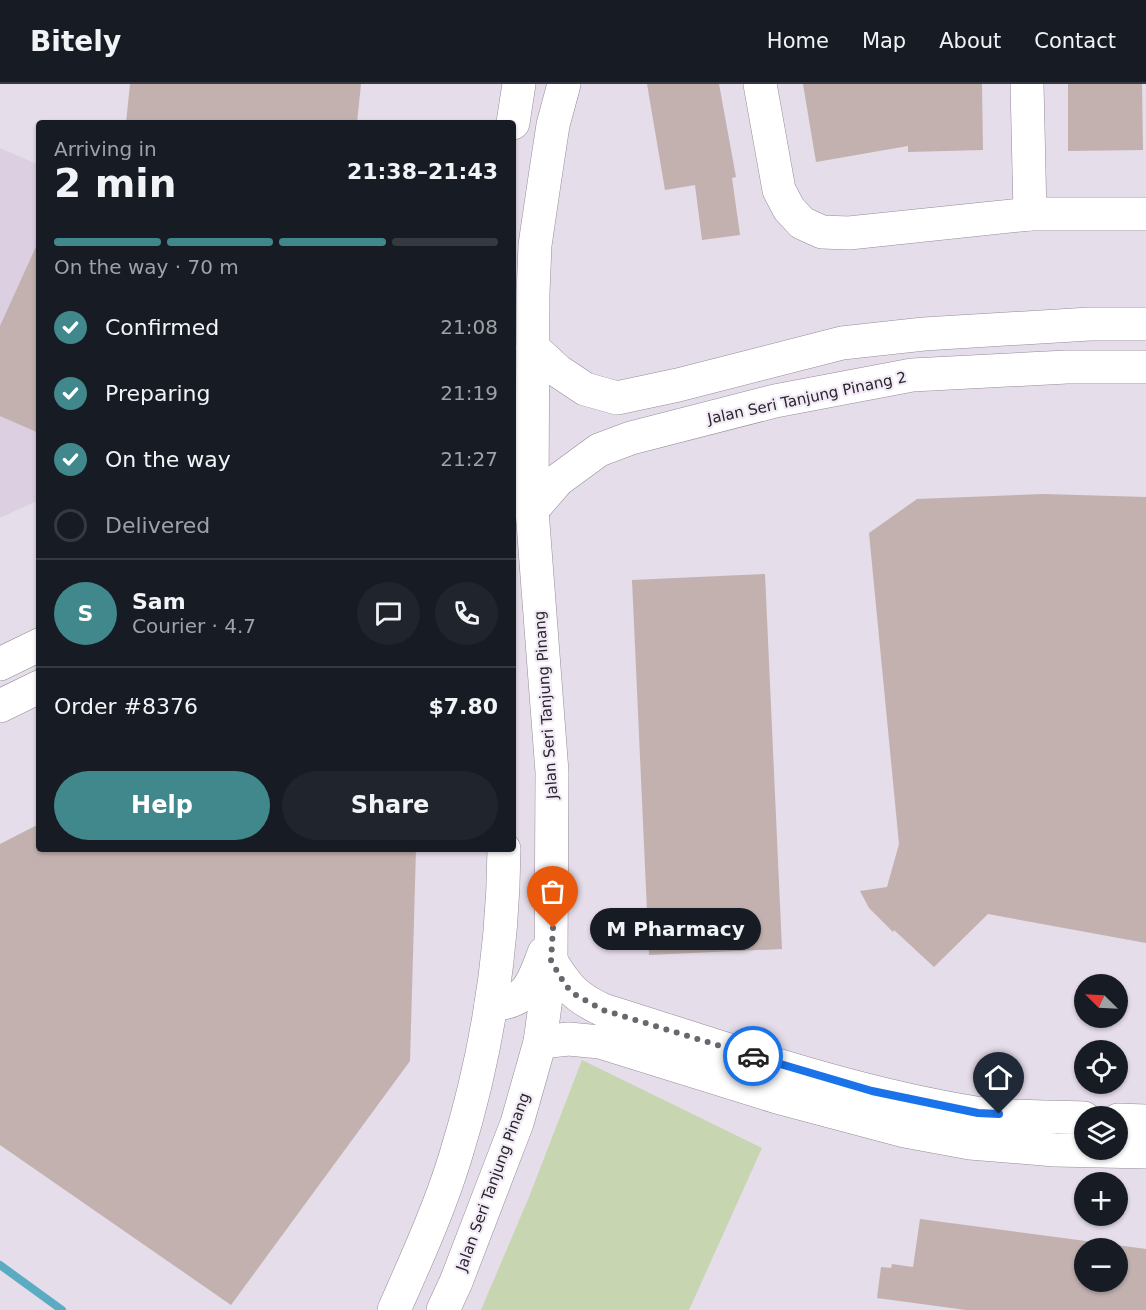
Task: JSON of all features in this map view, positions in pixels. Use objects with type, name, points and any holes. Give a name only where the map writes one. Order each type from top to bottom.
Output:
[{"type":"street","points":[[513,120],[519,84]]},
{"type":"street","name":"Jalan Seri Tanjung Pinang","points":[[443,1310],[517,1123],[540,1042],[551,961],[553,928],[552,772],[526,496],[535,244],[553,124],[564,84]]},
{"type":"street","points":[[760,84],[779,190],[789,209],[802,224],[822,232],[849,233],[1030,214],[1146,214]]},
{"type":"street","points":[[1028,84],[1030,214]]},
{"type":"street","points":[[533,348],[558,371],[585,389],[617,398],[678,386],[842,343],[924,334],[1090,324],[1146,324]]},
{"type":"street","name":"Jalan Seri Tanjung Pinang 2","points":[[526,496],[558,480],[599,450],[631,438],[775,401],[912,375],[1067,367],[1146,367]]},
{"type":"street","points":[[0,664],[36,646]]},
{"type":"street","points":[[0,706],[36,688]]},
{"type":"street","points":[[394,1310],[423,1246],[455,1160],[475,1090],[491,1004],[504,900],[504,852]]},
{"type":"street","points":[[491,1004],[507,1004],[520,998],[536,973],[553,928]]},
{"type":"street","points":[[551,961],[566,986],[576,995],[603,1010],[798,1070],[872,1091],[978,1113],[1074,1118]]},
{"type":"street","points":[[540,1042],[569,1039],[600,1042],[777,1097],[905,1131],[970,1143],[1055,1150],[1146,1152]]},
{"type":"street","points":[[1128,1120],[1146,1121]]},
{"type":"shaded area","points":[[0,148],[36,164],[36,501],[0,518]]},
{"type":"green space","points":[[582,1060],[762,1148],[689,1310],[481,1310],[529,1197]]},
{"type":"building","points":[[130,84],[361,84],[357,120],[126,120]]},
{"type":"building","points":[[647,84],[719,84],[736,177],[732,178],[740,235],[702,240],[695,185],[665,190]]},
{"type":"building","points":[[803,84],[982,84],[983,150],[908,152],[908,146],[816,162]]},
{"type":"building","points":[[1068,84],[1142,84],[1143,150],[1068,151]]},
{"type":"building","points":[[36,247],[36,432],[0,416],[0,326]]},
{"type":"building","points":[[1044,494],[1146,497],[1146,943],[988,914],[934,967],[869,908],[860,891],[887,887],[899,844],[869,533],[917,499]]},
{"type":"building","points":[[765,574],[782,949],[649,955],[632,580]]},
{"type":"building","points":[[36,826],[36,852],[416,852],[410,1061],[231,1305],[0,1145],[0,844]]},
{"type":"building","points":[[920,1219],[1074,1239],[1074,1292],[1128,1292],[1128,1247],[1146,1249],[1146,1310],[966,1310],[877,1298],[881,1267],[891,1268],[892,1264],[913,1267]]},
{"type":"waterway","points":[[0,1265],[62,1310]]},
{"type":"way so far","points":[[553,928],[551,961],[566,986],[587,1003],[603,1010],[753,1056]]},
{"type":"place","name":"M Pharmacy","points":[[553,928]]},
{"type":"route","points":[[753,1056],[872,1091],[978,1113],[999,1114]]}]
